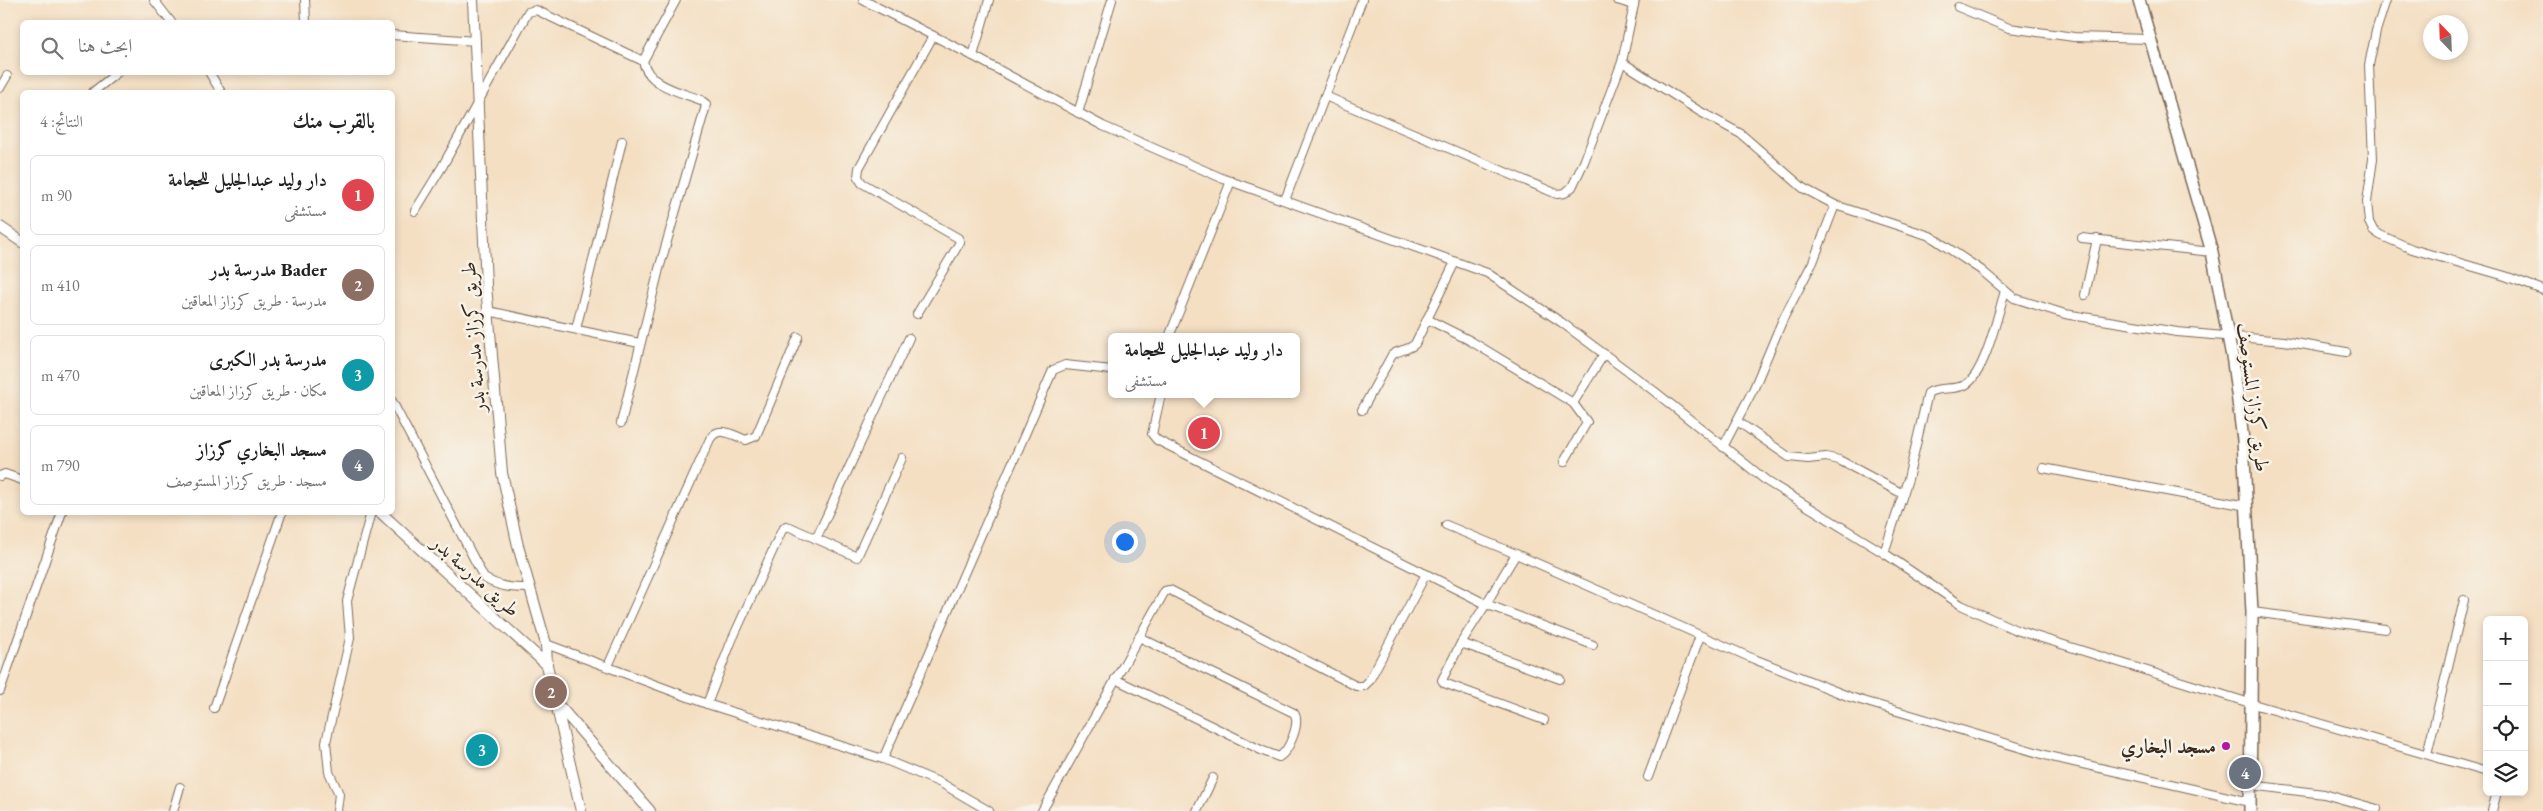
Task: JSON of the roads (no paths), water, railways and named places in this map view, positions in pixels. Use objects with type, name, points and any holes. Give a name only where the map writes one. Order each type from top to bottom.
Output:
[{"type":"main road","name":"طريق كرزاز المستوصف","points":[[2138,0],[2212,252],[2229,338],[2243,440],[2252,612],[2250,806]]},
{"type":"street","points":[[154,0],[169,20]]},
{"type":"street","points":[[305,0],[306,20]]},
{"type":"street","name":"طريق كرزاز مدرسة بدر","points":[[473,0],[488,311],[502,473],[528,588],[546,644],[547,665],[558,705],[581,811]]},
{"type":"street","points":[[621,423],[640,343],[706,104],[654,81],[646,72],[643,61],[676,0]]},
{"type":"street","points":[[863,0],[973,56],[1103,126],[1231,181],[1487,273],[1561,322],[1768,482],[1884,553],[1961,605],[2016,630],[2252,704],[2483,771]]},
{"type":"street","points":[[973,56],[990,0]]},
{"type":"street","points":[[1078,113],[1112,0]]},
{"type":"street","points":[[1284,200],[1362,0]]},
{"type":"street","points":[[1325,96],[1557,194],[1565,193],[1572,187],[1584,162],[1622,62],[1634,3],[1617,0]]},
{"type":"street","points":[[2386,0],[2376,31],[2369,66],[2373,159],[2367,202],[2369,222],[2373,230],[2412,249],[2505,276],[2543,290]]},
{"type":"street","points":[[1958,6],[2009,28],[2074,37],[2150,39]]},
{"type":"street","points":[[414,211],[528,12],[536,10],[643,61]]},
{"type":"street","points":[[395,35],[476,41]]},
{"type":"street","points":[[917,314],[960,242],[958,238],[862,183],[858,177],[859,168],[933,36]]},
{"type":"street","points":[[1622,62],[1699,111],[1741,134],[1792,180],[1835,205],[1930,236],[1981,270],[2014,298],[2065,314],[2229,338],[2284,341],[2346,352]]},
{"type":"street","points":[[96,90],[114,75]]},
{"type":"street","points":[[211,75],[220,90]]},
{"type":"street","points":[[0,88],[7,76]]},
{"type":"street","points":[[576,330],[622,141]]},
{"type":"street","points":[[1171,333],[1231,181]]},
{"type":"street","points":[[1723,447],[1754,388],[1783,319],[1813,262],[1835,205]]},
{"type":"street","points":[[0,227],[20,241]]},
{"type":"street","points":[[2082,238],[2212,252]]},
{"type":"street","points":[[2085,295],[2097,239]]},
{"type":"street","points":[[1362,410],[1389,358],[1397,350],[1408,350],[1415,344],[1455,262]]},
{"type":"street","points":[[1884,553],[1903,494],[1928,394],[1933,390],[1960,387],[1967,384],[1977,374],[2005,291]]},
{"type":"street","points":[[488,311],[640,343]]},
{"type":"street","points":[[1427,320],[1469,340],[1573,402],[1587,422],[1564,462]]},
{"type":"street","points":[[608,666],[710,439],[714,433],[720,431],[746,440],[756,436],[798,337]]},
{"type":"street","points":[[816,539],[910,338]]},
{"type":"street","points":[[1573,402],[1604,354]]},
{"type":"street","points":[[883,759],[1053,370],[1065,365],[1108,370]]},
{"type":"street","points":[[1160,398],[1152,426],[1152,434],[1157,440],[1486,604],[1593,645]]},
{"type":"street","points":[[395,408],[484,578],[495,584],[511,588],[528,588]]},
{"type":"street","points":[[1737,421],[1789,457],[1808,459],[1826,457],[1839,460],[1903,494]]},
{"type":"street","points":[[707,704],[732,640],[782,530],[786,526],[790,527],[857,557],[902,458]]},
{"type":"street","points":[[2042,468],[2247,506]]},
{"type":"street","points":[[0,476],[5,474],[20,479]]},
{"type":"street","points":[[0,691],[61,515]]},
{"type":"street","points":[[214,708],[281,515]]},
{"type":"street","points":[[337,811],[339,794],[330,772],[326,742],[350,638],[346,601],[370,515]]},
{"type":"street","name":"طريق مدرسة بدر","points":[[383,515],[547,665]]},
{"type":"street","points":[[1446,525],[1700,636],[1850,697],[2052,757],[2250,806]]},
{"type":"street","points":[[1516,554],[1461,643],[1443,676],[1444,683],[1544,720]]},
{"type":"street","points":[[1042,811],[1162,593],[1170,590],[1356,686],[1364,686],[1369,681],[1426,574]]},
{"type":"street","points":[[2427,754],[2464,600]]},
{"type":"street","points":[[2252,612],[2385,629]]},
{"type":"street","points":[[1648,777],[1700,636]]},
{"type":"street","points":[[1115,679],[1263,751],[1278,757],[1286,751],[1297,723],[1294,713],[1139,637]]},
{"type":"street","points":[[1461,643],[1560,679]]},
{"type":"street","points":[[546,644],[707,704],[883,759],[941,783],[989,811]]},
{"type":"street","points":[[558,705],[650,811]]},
{"type":"street","points":[[1197,811],[1213,778]]},
{"type":"street","points":[[2250,785],[2331,795],[2376,809]]},
{"type":"street","points":[[174,811],[180,787]]},
{"type":"street","points":[[2492,811],[2496,796]]},
{"type":"place","name":"دار وليد عبدالجليل للحجامة","points":[[1204,433]]},
{"type":"place","name":"Bader مدرسة بدر","points":[[551,692]]},
{"type":"place","name":"مسجد البخاري","points":[[2226,746]]},
{"type":"place","name":"مدرسة بدر الكبرى","points":[[482,750]]},
{"type":"place","name":"مسجد البخاري كرزاز","points":[[2245,773]]}]
